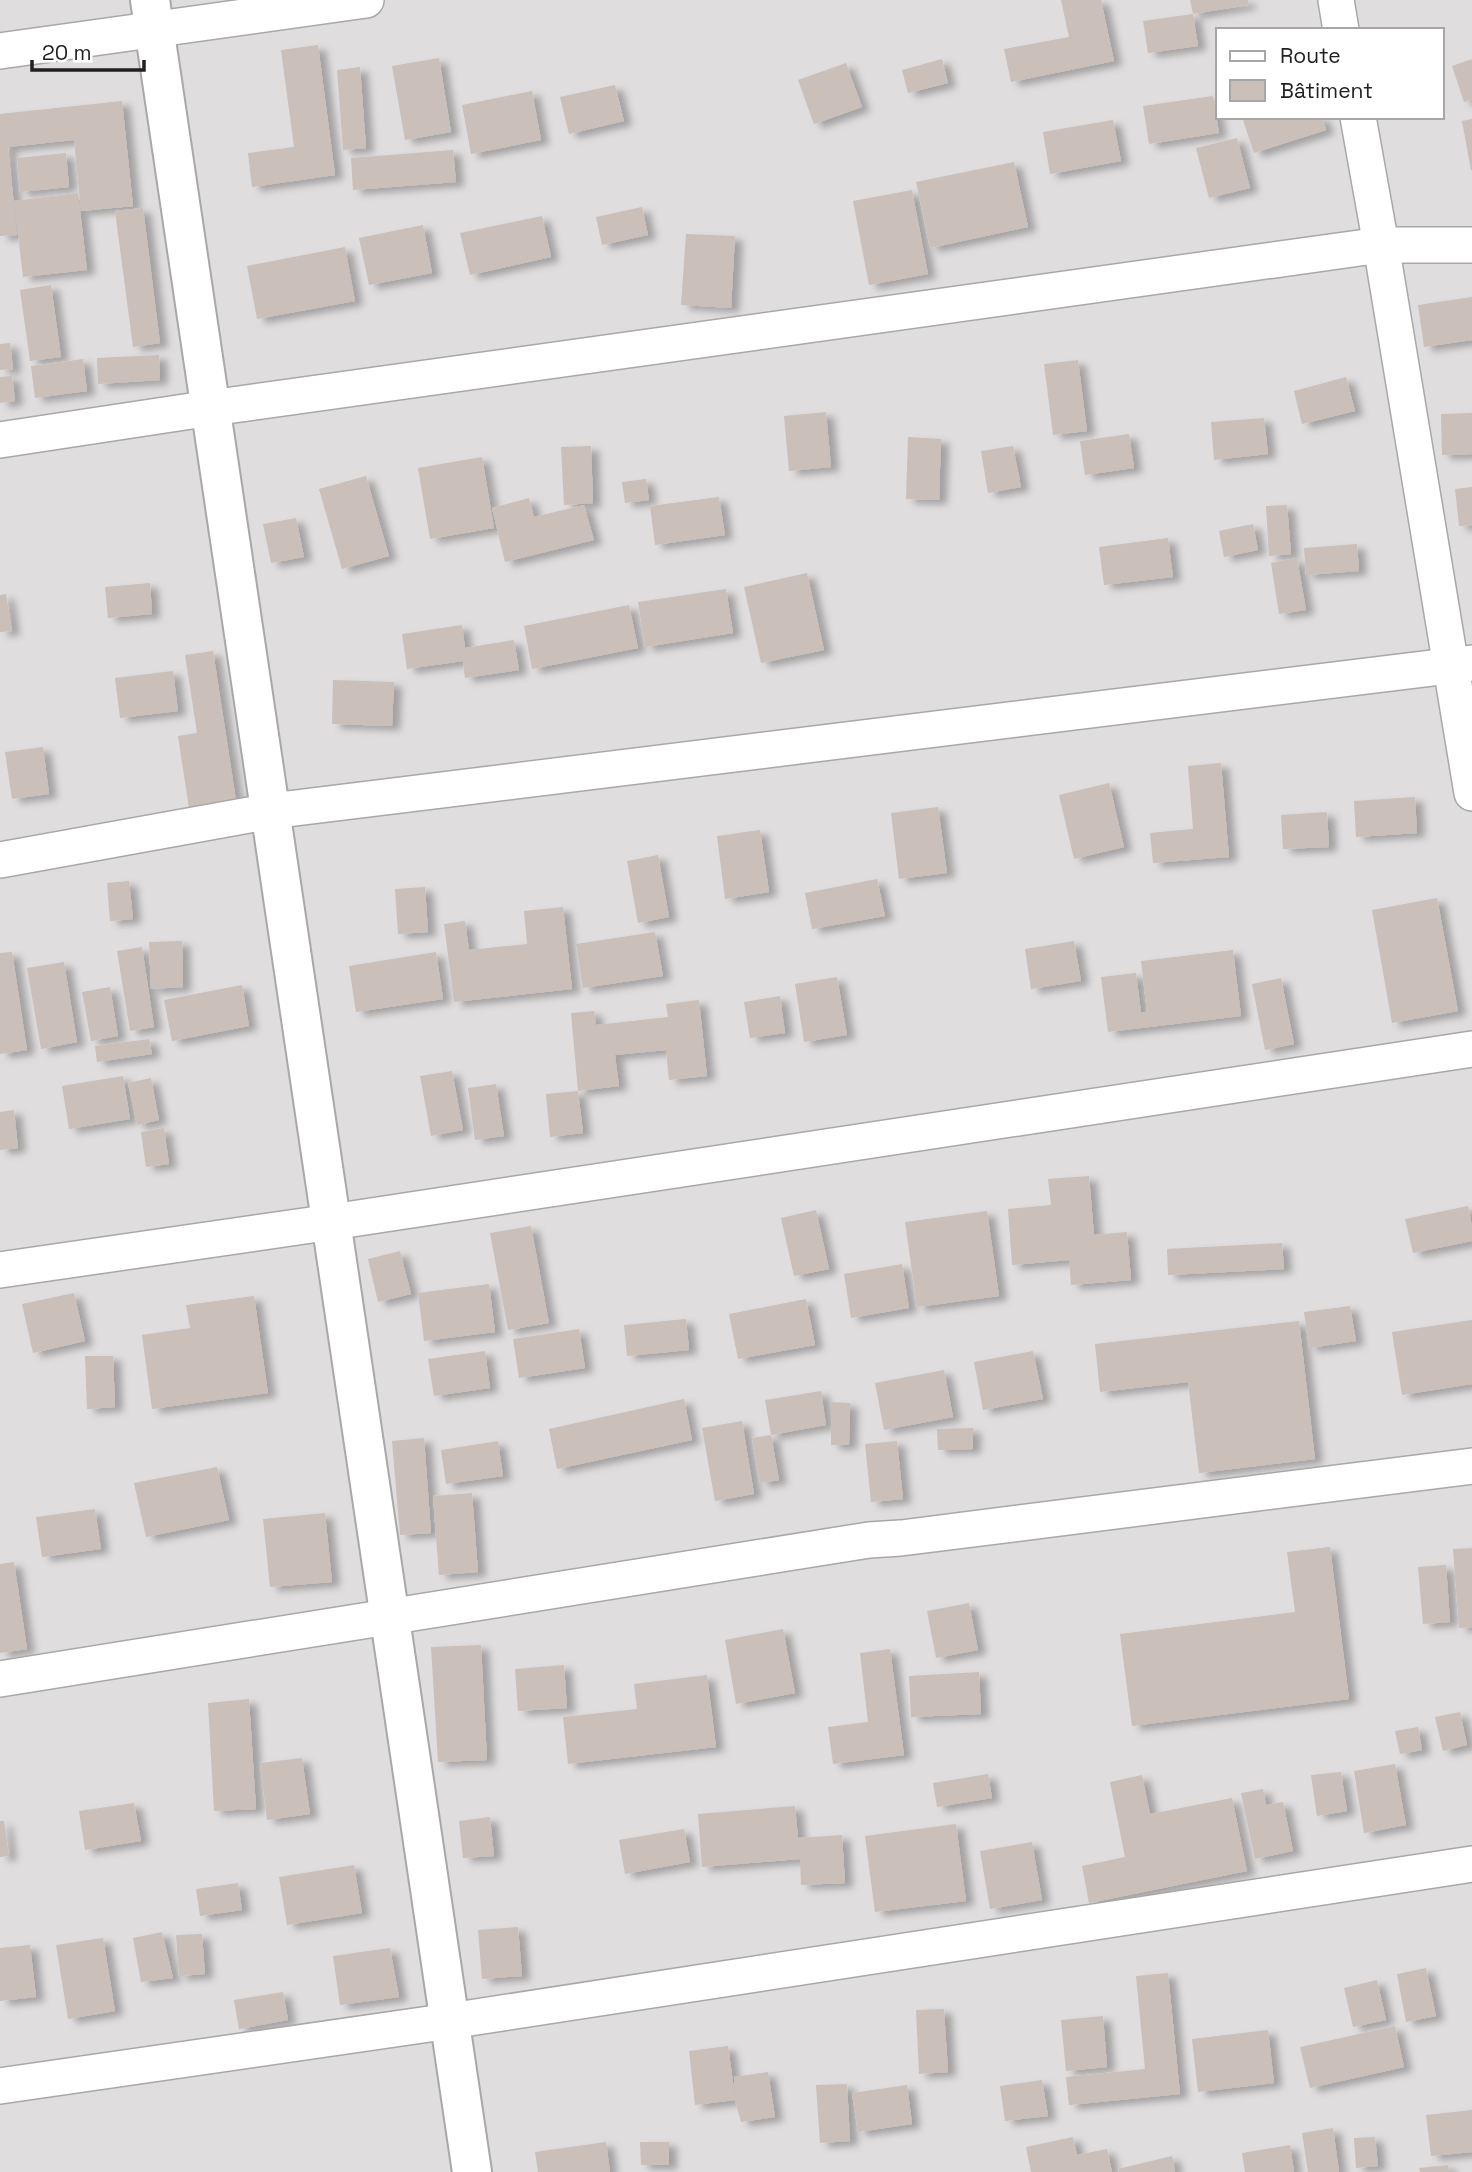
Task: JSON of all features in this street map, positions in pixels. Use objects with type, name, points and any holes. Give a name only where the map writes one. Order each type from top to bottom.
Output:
[{"type":"street","points":[[0,51],[153,15],[366,0]]},
{"type":"street","points":[[1336,0],[1342,28]]},
{"type":"street","points":[[153,15],[472,2172]]},
{"type":"street","points":[[1358,119],[1461,665],[1472,793]]},
{"type":"street","points":[[0,440],[211,408],[1381,245],[1472,245]]},
{"type":"street","points":[[0,860],[271,811],[1461,665]]},
{"type":"street","points":[[0,1270],[1472,1049]]},
{"type":"street","points":[[0,1679],[869,1539],[915,1537],[1472,1466]]},
{"type":"street","points":[[0,2086],[450,2021],[1472,1864]]},
{"type":"shaded area","points":[[0,0],[1472,0],[1472,2172],[0,2172]]},
{"type":"building","points":[[1061,0],[1101,0],[1114,61],[1011,82],[1004,49],[1069,37]]},
{"type":"building","points":[[1190,0],[1248,0],[1248,5],[1193,14]]},
{"type":"building","points":[[1193,14],[1198,46],[1148,53],[1143,21]]},
{"type":"building","points":[[318,45],[335,175],[252,187],[248,153],[294,147],[281,50]]},
{"type":"building","points":[[439,58],[451,132],[405,140],[392,66]]},
{"type":"building","points":[[942,59],[948,83],[908,93],[902,70]]},
{"type":"building","points":[[1472,59],[1472,99],[1464,102],[1452,66]]},
{"type":"building","points":[[846,63],[862,107],[814,124],[798,80]]},
{"type":"building","points":[[360,67],[366,148],[343,150],[337,70]]},
{"type":"building","points":[[615,85],[624,121],[569,134],[560,97]]},
{"type":"building","points":[[532,91],[541,140],[471,154],[462,105]]},
{"type":"building","points":[[1213,96],[1219,133],[1149,144],[1143,106]]},
{"type":"building","points":[[122,101],[133,206],[81,211],[74,140],[8,147],[17,235],[0,236],[0,114]]},
{"type":"building","points":[[1243,119],[1323,119],[1326,130],[1254,153]]},
{"type":"building","points":[[1472,119],[1472,170],[1471,170],[1462,121]]},
{"type":"building","points":[[1113,120],[1121,161],[1050,174],[1043,132]]},
{"type":"building","points":[[1237,138],[1250,188],[1209,198],[1196,148]]},
{"type":"building","points":[[453,150],[456,182],[353,190],[351,158]]},
{"type":"building","points":[[66,153],[69,187],[20,192],[17,158]]},
{"type":"building","points":[[1014,162],[1028,227],[930,248],[916,182]]},
{"type":"building","points":[[912,190],[928,274],[869,285],[853,201]]},
{"type":"building","points":[[78,193],[87,270],[23,277],[14,201]]},
{"type":"building","points":[[642,207],[648,235],[602,245],[596,217]]},
{"type":"building","points":[[143,208],[160,343],[133,347],[115,211]]},
{"type":"building","points":[[542,216],[551,257],[470,275],[460,233]]},
{"type":"building","points":[[423,225],[432,273],[369,285],[359,238]]},
{"type":"building","points":[[686,234],[735,236],[731,308],[681,305]]},
{"type":"building","points":[[345,247],[355,301],[257,319],[247,266]]},
{"type":"building","points":[[51,285],[61,357],[30,361],[20,290]]},
{"type":"building","points":[[1472,297],[1472,340],[1424,347],[1418,305]]},
{"type":"building","points":[[10,343],[13,369],[0,370],[0,344]]},
{"type":"building","points":[[159,355],[160,380],[98,384],[97,358]]},
{"type":"building","points":[[83,359],[87,391],[35,398],[31,366]]},
{"type":"building","points":[[1078,360],[1087,431],[1053,435],[1044,364]]},
{"type":"building","points":[[12,376],[15,401],[0,403],[0,377]]},
{"type":"building","points":[[1346,377],[1355,411],[1302,424],[1294,391]]},
{"type":"building","points":[[826,412],[831,467],[789,471],[784,416]]},
{"type":"building","points":[[1472,413],[1472,454],[1442,455],[1441,414]]},
{"type":"building","points":[[1264,418],[1268,454],[1214,460],[1211,422]]},
{"type":"building","points":[[1129,434],[1134,468],[1085,475],[1080,441]]},
{"type":"building","points":[[908,437],[941,439],[939,500],[906,499]]},
{"type":"building","points":[[591,446],[593,503],[564,505],[561,447]]},
{"type":"building","points":[[1013,446],[1021,487],[988,493],[981,451]]},
{"type":"building","points":[[482,457],[494,528],[430,539],[418,468]]},
{"type":"building","points":[[366,476],[389,556],[342,569],[319,489]]},
{"type":"building","points":[[646,479],[649,500],[625,503],[622,482]]},
{"type":"building","points":[[1472,487],[1472,525],[1459,526],[1455,489]]},
{"type":"building","points":[[719,497],[725,535],[655,545],[650,506]]},
{"type":"building","points":[[529,498],[534,517],[584,505],[594,540],[505,562],[492,508]]},
{"type":"building","points":[[1287,505],[1291,554],[1269,556],[1266,506]]},
{"type":"building","points":[[296,518],[304,557],[271,563],[263,524]]},
{"type":"building","points":[[1253,524],[1258,550],[1224,557],[1219,531]]},
{"type":"building","points":[[1168,538],[1173,577],[1104,585],[1099,547]]},
{"type":"building","points":[[1357,544],[1359,571],[1306,575],[1304,548]]},
{"type":"building","points":[[1297,558],[1306,610],[1279,614],[1271,563]]},
{"type":"building","points":[[807,573],[824,650],[761,663],[744,587]]},
{"type":"building","points":[[150,583],[152,614],[108,618],[105,587]]},
{"type":"building","points":[[726,589],[733,633],[645,647],[638,602]]},
{"type":"building","points":[[6,594],[12,631],[0,632],[0,595]]},
{"type":"building","points":[[629,605],[638,648],[532,669],[524,626]]},
{"type":"building","points":[[462,625],[465,648],[514,640],[519,670],[465,678],[463,661],[407,669],[402,634]]},
{"type":"building","points":[[213,651],[237,807],[190,815],[178,736],[197,733],[185,655]]},
{"type":"building","points":[[173,671],[178,711],[120,718],[115,678]]},
{"type":"building","points":[[333,680],[394,682],[392,726],[332,724]]},
{"type":"building","points":[[43,747],[49,794],[12,799],[5,752]]},
{"type":"building","points":[[1221,763],[1229,857],[1153,863],[1150,833],[1193,829],[1188,766]]},
{"type":"building","points":[[1109,783],[1124,847],[1074,859],[1059,795]]},
{"type":"building","points":[[1415,797],[1417,833],[1356,837],[1354,801]]},
{"type":"building","points":[[938,807],[947,873],[899,879],[891,813]]},
{"type":"building","points":[[1327,812],[1329,847],[1283,849],[1281,815]]},
{"type":"building","points":[[760,830],[769,892],[725,899],[717,836]]},
{"type":"building","points":[[658,855],[669,917],[638,923],[627,861]]},
{"type":"building","points":[[877,879],[885,916],[812,929],[805,893]]},
{"type":"building","points":[[129,881],[133,919],[110,921],[107,883]]},
{"type":"building","points":[[425,887],[428,932],[398,934],[395,889]]},
{"type":"building","points":[[1437,898],[1458,1011],[1392,1023],[1372,910]]},
{"type":"building","points":[[563,907],[572,989],[454,1002],[444,924],[465,921],[469,950],[527,944],[524,911]]},
{"type":"building","points":[[655,932],[663,976],[583,988],[576,944]]},
{"type":"building","points":[[182,941],[183,987],[151,989],[149,942]]},
{"type":"building","points":[[1074,941],[1081,981],[1031,989],[1025,949]]},
{"type":"building","points":[[142,947],[154,1027],[130,1031],[117,951]]},
{"type":"building","points":[[1233,950],[1241,1016],[1108,1032],[1101,977],[1136,973],[1141,1013],[1147,1012],[1141,961]]},
{"type":"building","points":[[12,952],[27,1050],[0,1054],[0,953]]},
{"type":"building","points":[[436,952],[443,999],[356,1012],[349,966]]},
{"type":"building","points":[[64,962],[77,1042],[41,1049],[27,968]]},
{"type":"building","points":[[837,977],[847,1035],[804,1042],[795,984]]},
{"type":"building","points":[[1281,978],[1294,1044],[1265,1050],[1252,984]]},
{"type":"building","points":[[242,985],[249,1026],[172,1041],[164,1000]]},
{"type":"building","points":[[110,987],[118,1036],[91,1041],[82,992]]},
{"type":"building","points":[[780,996],[785,1033],[750,1038],[744,1002]]},
{"type":"building","points":[[699,1000],[707,1076],[669,1080],[666,1050],[615,1055],[619,1086],[578,1091],[571,1013],[594,1011],[596,1025],[668,1017],[666,1004]]},
{"type":"building","points":[[149,1039],[152,1054],[97,1062],[95,1046]]},
{"type":"building","points":[[452,1071],[463,1130],[431,1136],[420,1076]]},
{"type":"building","points":[[123,1076],[130,1119],[69,1129],[62,1086]]},
{"type":"building","points":[[151,1078],[159,1120],[137,1125],[128,1083]]},
{"type":"building","points":[[496,1084],[504,1136],[475,1140],[468,1088]]},
{"type":"building","points":[[578,1091],[583,1133],[550,1137],[546,1094]]},
{"type":"building","points":[[14,1110],[18,1148],[0,1150],[0,1112]]},
{"type":"building","points":[[164,1128],[169,1164],[146,1167],[141,1132]]},
{"type":"building","points":[[1089,1176],[1094,1235],[1127,1232],[1131,1280],[1071,1285],[1069,1260],[1012,1265],[1008,1209],[1051,1205],[1048,1179]]},
{"type":"building","points":[[1468,1206],[1472,1241],[1413,1253],[1405,1219]]},
{"type":"building","points":[[816,1210],[829,1269],[794,1276],[781,1218]]},
{"type":"building","points":[[987,1211],[999,1296],[917,1307],[905,1222]]},
{"type":"building","points":[[531,1226],[549,1323],[508,1330],[490,1233]]},
{"type":"building","points":[[1282,1243],[1284,1269],[1168,1275],[1167,1249]]},
{"type":"building","points":[[400,1251],[411,1294],[378,1302],[368,1259]]},
{"type":"building","points":[[902,1264],[909,1308],[851,1318],[844,1274]]},
{"type":"building","points":[[489,1284],[495,1332],[424,1341],[418,1293]]},
{"type":"building","points":[[74,1293],[85,1341],[33,1353],[22,1304]]},
{"type":"building","points":[[254,1296],[268,1393],[152,1409],[142,1335],[190,1328],[186,1305]]},
{"type":"building","points":[[806,1299],[815,1345],[738,1359],[729,1314]]},
{"type":"building","points":[[1350,1306],[1356,1341],[1309,1348],[1304,1312]]},
{"type":"building","points":[[686,1319],[689,1350],[627,1356],[624,1325]]},
{"type":"building","points":[[1472,1320],[1472,1384],[1402,1395],[1392,1332]]},
{"type":"building","points":[[1299,1321],[1315,1459],[1199,1473],[1188,1382],[1100,1392],[1095,1344]]},
{"type":"building","points":[[579,1329],[585,1368],[519,1378],[513,1339]]},
{"type":"building","points":[[485,1351],[490,1388],[434,1396],[428,1359]]},
{"type":"building","points":[[1033,1351],[1043,1399],[983,1410],[974,1362]]},
{"type":"building","points":[[85,1356],[113,1356],[115,1407],[87,1409]]},
{"type":"building","points":[[944,1370],[953,1417],[884,1430],[875,1383]]},
{"type":"building","points":[[821,1391],[826,1425],[771,1435],[765,1400]]},
{"type":"building","points":[[684,1399],[692,1440],[557,1469],[549,1429]]},
{"type":"building","points":[[831,1402],[850,1403],[849,1445],[831,1445]]},
{"type":"building","points":[[742,1421],[754,1494],[715,1501],[702,1428]]},
{"type":"building","points":[[973,1428],[973,1449],[938,1450],[937,1429]]},
{"type":"building","points":[[771,1435],[779,1480],[760,1483],[752,1438]]},
{"type":"building","points":[[424,1438],[431,1533],[400,1535],[392,1441]]},
{"type":"building","points":[[498,1441],[503,1476],[446,1484],[441,1450]]},
{"type":"building","points":[[897,1441],[903,1499],[871,1502],[865,1444]]},
{"type":"building","points":[[217,1467],[229,1520],[146,1537],[134,1483]]},
{"type":"building","points":[[472,1493],[478,1572],[439,1575],[433,1496]]},
{"type":"building","points":[[95,1509],[101,1549],[42,1557],[36,1517]]},
{"type":"building","points":[[325,1513],[332,1582],[270,1587],[263,1519]]},
{"type":"building","points":[[1330,1547],[1349,1699],[1132,1726],[1120,1634],[1295,1612],[1287,1552]]},
{"type":"building","points":[[1472,1548],[1472,1627],[1459,1628],[1453,1549]]},
{"type":"building","points":[[14,1562],[27,1649],[0,1653],[0,1564]]},
{"type":"building","points":[[1446,1565],[1450,1622],[1423,1624],[1418,1567]]},
{"type":"building","points":[[969,1603],[978,1650],[936,1658],[927,1611]]},
{"type":"building","points":[[783,1629],[795,1693],[736,1704],[725,1640]]},
{"type":"building","points":[[481,1645],[487,1760],[438,1762],[431,1647]]},
{"type":"building","points":[[890,1649],[904,1755],[833,1764],[828,1727],[868,1722],[860,1653]]},
{"type":"building","points":[[564,1665],[567,1708],[518,1711],[515,1669]]},
{"type":"building","points":[[979,1672],[981,1714],[911,1717],[909,1676]]},
{"type":"building","points":[[707,1675],[716,1747],[568,1764],[563,1717],[637,1709],[634,1684]]},
{"type":"building","points":[[249,1699],[256,1809],[214,1811],[208,1703]]},
{"type":"building","points":[[1460,1712],[1467,1745],[1443,1751],[1435,1717]]},
{"type":"building","points":[[1418,1727],[1422,1750],[1400,1754],[1395,1731]]},
{"type":"building","points":[[302,1758],[310,1814],[267,1820],[260,1763]]},
{"type":"building","points":[[1395,1764],[1406,1825],[1364,1833],[1354,1771]]},
{"type":"building","points":[[1341,1772],[1347,1811],[1317,1816],[1311,1775]]},
{"type":"building","points":[[988,1774],[992,1798],[937,1807],[933,1783]]},
{"type":"building","points":[[1142,1775],[1150,1814],[1232,1798],[1247,1871],[1089,1903],[1082,1866],[1125,1857],[1110,1782]]},
{"type":"building","points":[[1263,1789],[1266,1805],[1283,1802],[1293,1851],[1255,1859],[1241,1793]]},
{"type":"building","points":[[134,1803],[141,1841],[85,1850],[79,1811]]},
{"type":"building","points":[[795,1806],[798,1838],[842,1835],[845,1883],[801,1885],[800,1859],[702,1867],[698,1814]]},
{"type":"building","points":[[490,1817],[494,1856],[463,1858],[459,1821]]},
{"type":"building","points":[[0,1821],[4,1821],[9,1856],[0,1857]]},
{"type":"building","points":[[956,1824],[966,1901],[875,1912],[865,1836]]},
{"type":"building","points":[[684,1829],[690,1862],[625,1874],[619,1840]]},
{"type":"building","points":[[1032,1842],[1042,1900],[990,1909],[980,1851]]},
{"type":"building","points":[[354,1865],[362,1913],[287,1925],[279,1877]]},
{"type":"building","points":[[238,1883],[242,1910],[200,1916],[196,1889]]},
{"type":"building","points":[[518,1927],[522,1976],[482,1979],[478,1930]]},
{"type":"building","points":[[162,1932],[173,1978],[141,1982],[133,1938]]},
{"type":"building","points":[[202,1934],[205,1974],[179,1976],[176,1935]]},
{"type":"building","points":[[103,1938],[115,2011],[68,2019],[56,1945]]},
{"type":"building","points":[[30,1945],[36,1997],[0,2001],[0,1948]]},
{"type":"building","points":[[390,1948],[399,1997],[340,2005],[333,1956]]},
{"type":"building","points":[[1426,1968],[1436,2016],[1406,2022],[1397,1974]]},
{"type":"building","points":[[1168,1973],[1180,2094],[1069,2105],[1066,2077],[1145,2069],[1136,1976]]},
{"type":"building","points":[[1377,1980],[1386,2020],[1353,2027],[1344,1988]]},
{"type":"building","points":[[283,1992],[288,2020],[239,2029],[234,2000]]},
{"type":"building","points":[[944,2009],[948,2072],[919,2074],[916,2010]]},
{"type":"building","points":[[1103,2016],[1107,2067],[1066,2071],[1061,2020]]},
{"type":"building","points":[[1395,2026],[1404,2067],[1310,2088],[1300,2047]]},
{"type":"building","points":[[1268,2030],[1274,2083],[1198,2092],[1192,2039]]},
{"type":"building","points":[[728,2046],[735,2097],[734,2077],[768,2072],[775,2117],[741,2122],[735,2100],[695,2105],[689,2051]]},
{"type":"building","points":[[1042,2080],[1048,2116],[1005,2121],[1000,2086]]},
{"type":"building","points":[[847,2084],[850,2141],[820,2143],[816,2085]]},
{"type":"building","points":[[907,2085],[912,2124],[858,2132],[852,2093]]},
{"type":"building","points":[[1472,2110],[1472,2152],[1431,2156],[1426,2115]]},
{"type":"building","points":[[1333,2128],[1339,2172],[1308,2172],[1302,2133]]},
{"type":"building","points":[[1073,2137],[1077,2155],[1107,2149],[1112,2172],[1031,2172],[1026,2147]]},
{"type":"building","points":[[1375,2137],[1378,2166],[1356,2168],[1354,2138]]},
{"type":"building","points":[[606,2142],[610,2172],[538,2172],[535,2152]]},
{"type":"building","points":[[640,2142],[669,2142],[669,2165],[641,2165]]},
{"type":"building","points":[[1290,2145],[1294,2172],[1245,2172],[1242,2153]]},
{"type":"building","points":[[1172,2156],[1175,2172],[1119,2172],[1118,2169]]},
{"type":"building","points":[[1448,2165],[1449,2172],[1420,2172],[1419,2168]]}]
